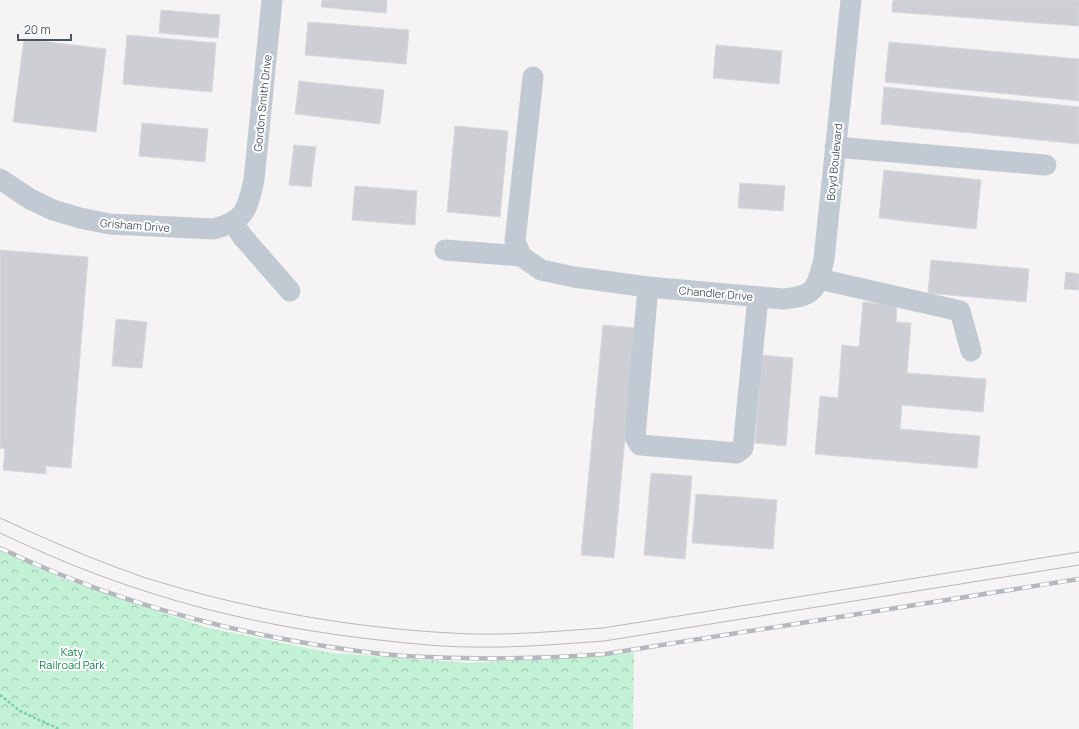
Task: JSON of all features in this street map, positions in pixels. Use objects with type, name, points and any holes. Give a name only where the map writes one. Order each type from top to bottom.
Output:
[{"type":"street","name":"Gordon Smith Drive","points":[[248,206],[254,180],[272,0]]},
{"type":"street","name":"Boyd Boulevard","points":[[783,299],[798,298],[811,292],[819,279],[824,259],[851,0]]},
{"type":"street","points":[[445,250],[521,256],[516,241],[533,77]]},
{"type":"street","points":[[836,147],[1046,164]]},
{"type":"street","name":"Grisham Drive","points":[[0,179],[30,199],[53,210],[80,218],[110,224],[214,229],[228,225],[238,219],[248,206]]},
{"type":"street","points":[[233,222],[242,236],[290,291]]},
{"type":"street","name":"Chandler Drive","points":[[521,256],[541,270],[574,277],[648,287],[783,299]]},
{"type":"street","points":[[819,279],[960,311],[971,351]]},
{"type":"street","points":[[648,287],[635,437],[640,444],[655,446],[737,453],[743,448],[758,297]]},
{"type":"path","points":[[0,695],[20,711],[59,729]]},
{"type":"green space","name":"Katy Railroad Park","points":[[0,548],[63,579],[205,627],[331,653],[471,663],[634,653],[633,729],[0,729]]},
{"type":"building","points":[[322,0],[387,0],[386,13],[321,7]]},
{"type":"building","points":[[893,0],[1079,0],[1079,26],[892,12]]},
{"type":"building","points":[[161,10],[220,15],[218,38],[159,33]]},
{"type":"building","points":[[308,22],[409,30],[406,64],[305,55]]},
{"type":"building","points":[[127,35],[216,43],[212,92],[123,84]]},
{"type":"building","points":[[24,39],[106,49],[96,132],[13,122]]},
{"type":"building","points":[[889,42],[1079,59],[1079,101],[885,82]]},
{"type":"building","points":[[716,45],[782,51],[779,84],[713,78]]},
{"type":"building","points":[[299,81],[384,90],[380,124],[295,114]]},
{"type":"building","points":[[884,87],[1079,107],[1079,144],[881,124]]},
{"type":"building","points":[[142,123],[208,129],[205,162],[139,156]]},
{"type":"building","points":[[455,126],[508,131],[500,217],[447,212]]},
{"type":"building","points":[[294,145],[316,147],[311,187],[289,185]]},
{"type":"building","points":[[884,170],[981,180],[976,229],[879,218]]},
{"type":"building","points":[[740,183],[785,186],[783,211],[738,208]]},
{"type":"building","points":[[355,186],[417,191],[415,225],[352,220]]},
{"type":"building","points":[[0,250],[88,257],[71,468],[46,466],[46,474],[3,470],[5,449],[0,448]]},
{"type":"building","points":[[931,260],[1029,269],[1026,302],[928,293]]},
{"type":"building","points":[[1066,272],[1079,274],[1079,290],[1064,289]]},
{"type":"building","points":[[863,302],[897,305],[896,322],[911,323],[907,373],[986,379],[983,412],[902,405],[900,429],[980,436],[977,468],[815,454],[820,396],[838,398],[842,345],[859,347]]},
{"type":"building","points":[[116,319],[147,322],[142,368],[112,366]]},
{"type":"building","points":[[603,325],[635,328],[614,558],[581,555]]},
{"type":"building","points":[[762,355],[793,358],[786,446],[755,443]]},
{"type":"building","points":[[651,473],[692,476],[685,559],[644,555]]},
{"type":"building","points":[[696,494],[777,500],[773,549],[692,543]]},
{"type":"tram line","points":[[0,518],[44,538],[142,577],[233,602],[312,618],[352,624],[432,632],[472,634],[521,633],[603,628],[1079,552]]},
{"type":"tram line","points":[[0,533],[56,558],[112,580],[177,601],[229,615],[281,626],[361,638],[459,647],[522,646],[604,641],[1079,565]]},
{"type":"railway","points":[[0,548],[109,593],[223,626],[261,635],[352,650],[392,655],[455,658],[530,658],[605,654],[1079,579]]}]
